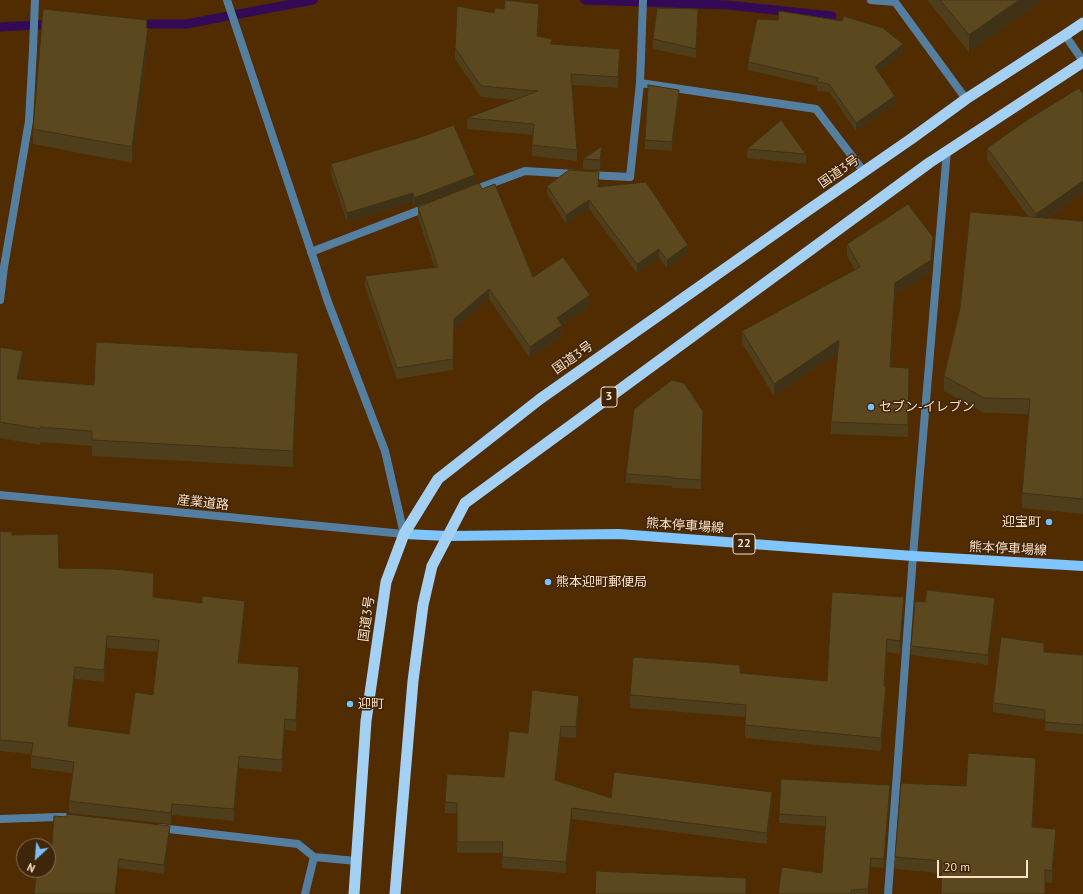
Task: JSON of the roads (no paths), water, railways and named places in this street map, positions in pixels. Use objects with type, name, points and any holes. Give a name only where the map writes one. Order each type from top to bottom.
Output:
[{"type":"highway","name":"国道3号","points":[[354,894],[366,720],[386,582],[404,534],[438,479],[540,399],[966,99],[1083,23]]},
{"type":"highway","name":"3","points":[[395,894],[413,681],[423,605],[432,566],[465,503],[946,150],[973,135],[1083,62]]},
{"type":"main road","name":"熊本停車場線","points":[[404,534],[448,536],[619,534],[913,556],[1083,566]]},
{"type":"street","points":[[227,0],[328,302],[385,451],[404,534]]},
{"type":"street","points":[[466,193],[525,171],[630,177],[640,83],[643,0]]},
{"type":"street","points":[[871,0],[896,1],[966,99]]},
{"type":"street","points":[[0,300],[4,267],[29,121],[35,2]]},
{"type":"street","points":[[1065,35],[1083,62]]},
{"type":"street","points":[[640,83],[816,109],[864,172]]},
{"type":"street","points":[[888,894],[913,556],[946,150]]},
{"type":"street","points":[[311,252],[437,204]]},
{"type":"street","name":"産業道路","points":[[0,495],[404,534]]},
{"type":"street","points":[[0,819],[59,817],[74,818]]},
{"type":"street","points":[[152,827],[298,844],[314,857],[356,861]]},
{"type":"street","points":[[305,894],[314,857]]},
{"type":"waterway","points":[[137,24],[186,24],[313,0]]},
{"type":"waterway","points":[[585,0],[727,5],[832,16]]},
{"type":"waterway","points":[[0,27],[54,24]]},
{"type":"place","name":"セブン-イレブン","points":[[871,407]]},
{"type":"place","name":"迎宝町","points":[[1049,522]]},
{"type":"place","name":"熊本迎町郵便局","points":[[548,582]]},
{"type":"place","name":"迎町","points":[[350,704]]}]
